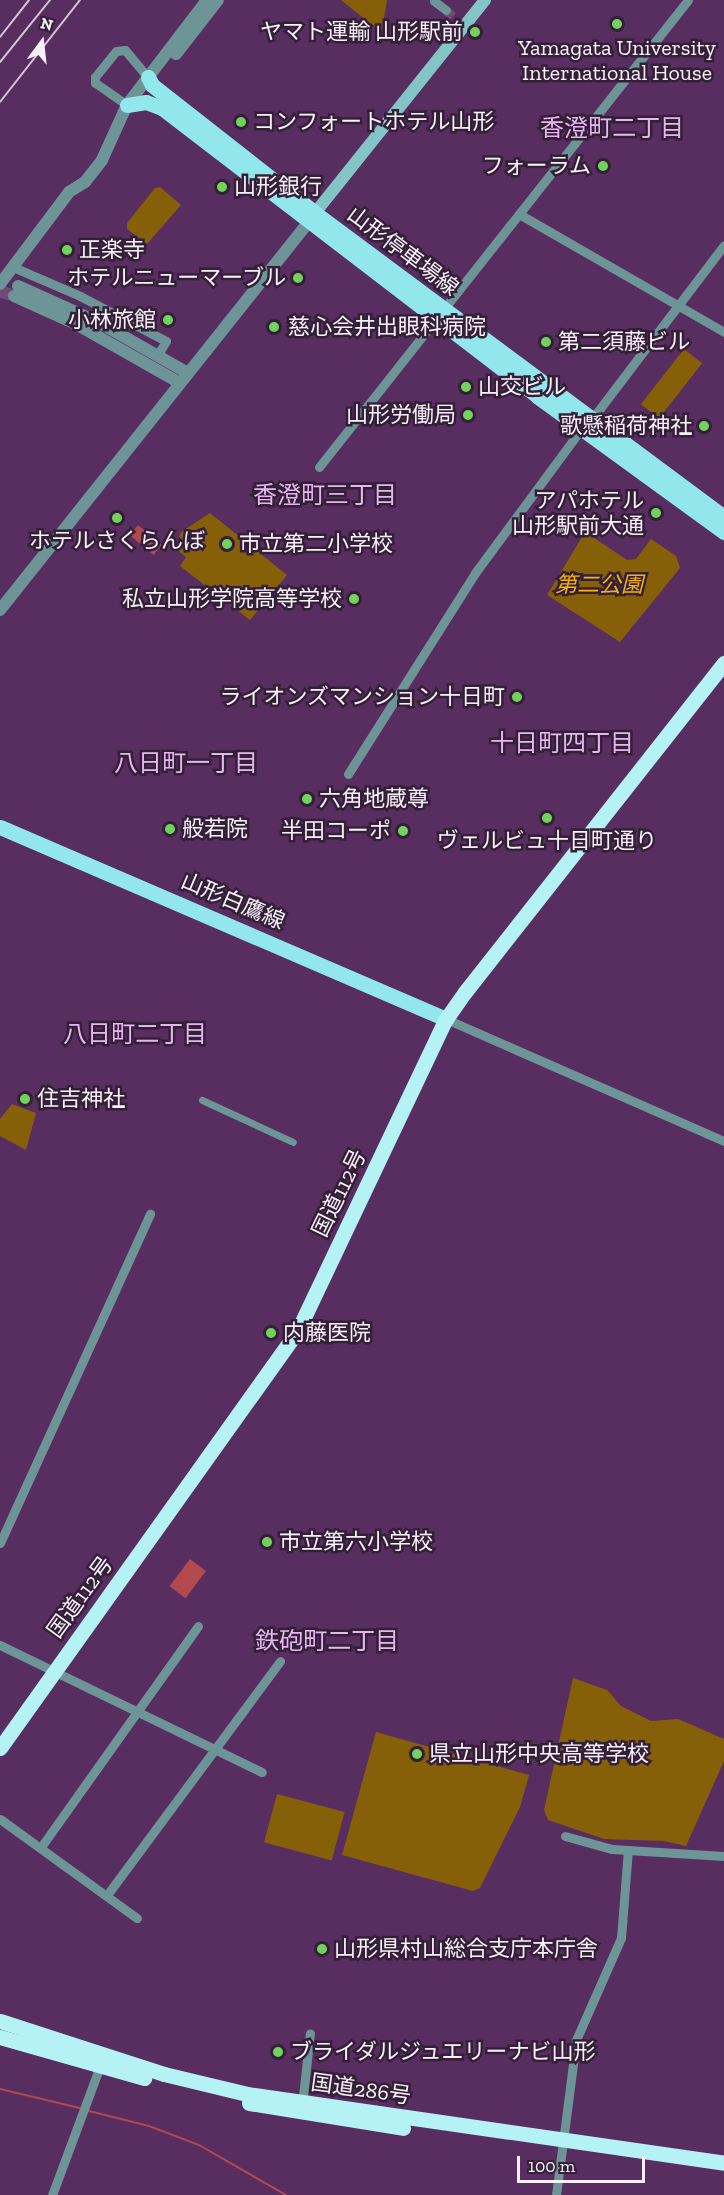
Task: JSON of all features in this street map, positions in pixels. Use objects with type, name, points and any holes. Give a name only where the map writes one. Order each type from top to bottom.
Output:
[{"type":"highway","name":"国道112号","points":[[0,1748],[54,1669],[298,1330],[446,1019],[724,663]]},
{"type":"highway","name":"国道286号","points":[[0,2021],[102,2062]]},
{"type":"highway","name":"国道286号","points":[[0,2037],[304,2109],[562,2145],[724,2163]]},
{"type":"highway","name":"国道286号","points":[[562,2145],[724,2173]]},
{"type":"main road","points":[[312,217],[460,23],[485,0]]},
{"type":"main road","name":"山形停車場線","points":[[150,81],[312,217]]},
{"type":"main road","name":"山形停車場線","points":[[132,105],[146,102],[162,108],[312,217],[587,424],[724,532]]},
{"type":"main road","name":"山形停車場線","points":[[587,424],[724,517]]},
{"type":"main road","name":"山形白鷹線","points":[[0,827],[446,1019]]},
{"type":"street","points":[[0,284],[69,192],[85,182],[132,105],[207,0]]},
{"type":"street","points":[[150,81],[218,0]]},
{"type":"street","points":[[319,467],[688,0]]},
{"type":"street","points":[[434,1],[446,10]]},
{"type":"street","points":[[132,105],[95,83],[95,77],[116,51],[125,50],[150,81]]},
{"type":"street","points":[[519,214],[724,332]]},
{"type":"street","points":[[0,610],[182,377],[312,217]]},
{"type":"street","points":[[348,774],[475,573],[724,245]]},
{"type":"street","points":[[13,267],[166,341],[157,356]]},
{"type":"street","points":[[16,291],[100,322],[157,356],[182,377],[76,324],[16,291]]},
{"type":"street","points":[[446,1019],[724,1141]]},
{"type":"street","points":[[202,1100],[293,1142]]},
{"type":"street","points":[[0,1543],[150,1214]]},
{"type":"street","points":[[41,1847],[198,1626]]},
{"type":"street","points":[[0,1646],[54,1669],[262,1772]]},
{"type":"street","points":[[107,1895],[279,1661]]},
{"type":"street","points":[[0,1818],[138,1918]]},
{"type":"street","points":[[565,1836],[628,1850],[724,1856]]},
{"type":"street","points":[[556,2195],[576,2040],[621,1938],[628,1850]]},
{"type":"street","points":[[304,2109],[310,2034]]},
{"type":"street","points":[[52,2195],[102,2062]]},
{"type":"green space","points":[[341,0],[387,0],[382,30],[377,29]]},
{"type":"green space","points":[[160,187],[181,205],[147,244],[127,229],[127,223],[155,188]]},
{"type":"green space","points":[[684,349],[702,363],[659,418],[641,404]]},
{"type":"green space","points":[[210,513],[287,575],[250,620],[180,566],[186,557],[175,548],[181,532]]},
{"type":"green space","name":"第二公園","points":[[585,532],[627,560],[636,559],[651,539],[676,556],[680,568],[620,642],[547,595]]},
{"type":"green space","points":[[12,1104],[36,1113],[26,1150],[0,1136],[0,1119]]},
{"type":"green space","points":[[573,1678],[607,1690],[621,1706],[651,1721],[678,1719],[724,1739],[724,1761],[686,1846],[664,1841],[604,1839],[548,1820],[544,1810]]},
{"type":"green space","points":[[376,1732],[529,1775],[520,1807],[480,1888],[473,1891],[342,1855]]},
{"type":"green space","points":[[277,1794],[345,1812],[332,1860],[264,1842]]},
{"type":"shaded area","points":[[138,525],[162,545],[153,555],[130,535]]},
{"type":"shaded area","points":[[190,1559],[206,1571],[186,1598],[170,1586]]},
{"type":"waterway","points":[[0,2089],[80,2108]]},
{"type":"waterway","points":[[85,2110],[149,2126],[199,2145],[286,2195]]},
{"type":"tunnel","points":[[446,10],[456,19]]},
{"type":"tunnel","points":[[0,291],[14,296]]},
{"type":"railway","points":[[0,37],[29,0]]},
{"type":"railway","points":[[0,62],[50,0]]},
{"type":"railway","points":[[0,102],[80,0]]},
{"type":"place","name":"Yamagata University International House","points":[[617,24]]},
{"type":"place","name":"ヤマト運輸 山形駅前","points":[[475,32]]},
{"type":"place","name":"コンフォートホテル山形","points":[[241,122]]},
{"type":"place","name":"フォーラム","points":[[603,166]]},
{"type":"place","name":"山形銀行","points":[[222,187]]},
{"type":"place","name":"正楽寺","points":[[67,250]]},
{"type":"place","name":"ホテルニューマーブル","points":[[298,278]]},
{"type":"place","name":"小林旅館","points":[[168,320]]},
{"type":"place","name":"慈心会井出眼科病院","points":[[274,327]]},
{"type":"place","name":"第二須藤ビル","points":[[546,342]]},
{"type":"place","name":"山交ビル","points":[[466,387]]},
{"type":"place","name":"山形労働局","points":[[468,415]]},
{"type":"place","name":"歌懸稲荷神社","points":[[704,426]]},
{"type":"place","name":"アパホテル 山形駅前大通","points":[[656,513]]},
{"type":"place","name":"ホテルさくらんぼ","points":[[117,518]]},
{"type":"place","name":"市立第二小学校","points":[[227,544]]},
{"type":"place","name":"私立山形学院高等学校","points":[[354,599]]},
{"type":"place","name":"ライオンズマンション十日町","points":[[517,697]]},
{"type":"place","name":"六角地蔵尊","points":[[307,799]]},
{"type":"place","name":"ヴェルビュ十日町通り","points":[[547,818]]},
{"type":"place","name":"般若院","points":[[170,829]]},
{"type":"place","name":"半田コーポ","points":[[403,831]]},
{"type":"place","name":"住吉神社","points":[[25,1099]]},
{"type":"place","name":"内藤医院","points":[[271,1333]]},
{"type":"place","name":"市立第六小学校","points":[[267,1542]]},
{"type":"place","name":"県立山形中央高等学校","points":[[417,1754]]},
{"type":"place","name":"山形県村山総合支庁本庁舎","points":[[322,1949]]},
{"type":"place","name":"ブライダルジュエリーナビ山形","points":[[278,2052]]},
{"type":"district","name":"香澄町二丁目","points":[[612,128]]},
{"type":"district","name":"香澄町三丁目","points":[[325,495]]},
{"type":"district","name":"十日町四丁目","points":[[562,743]]},
{"type":"district","name":"八日町一丁目","points":[[186,763]]},
{"type":"district","name":"八日町二丁目","points":[[135,1034]]},
{"type":"district","name":"鉄砲町二丁目","points":[[327,1641]]}]
